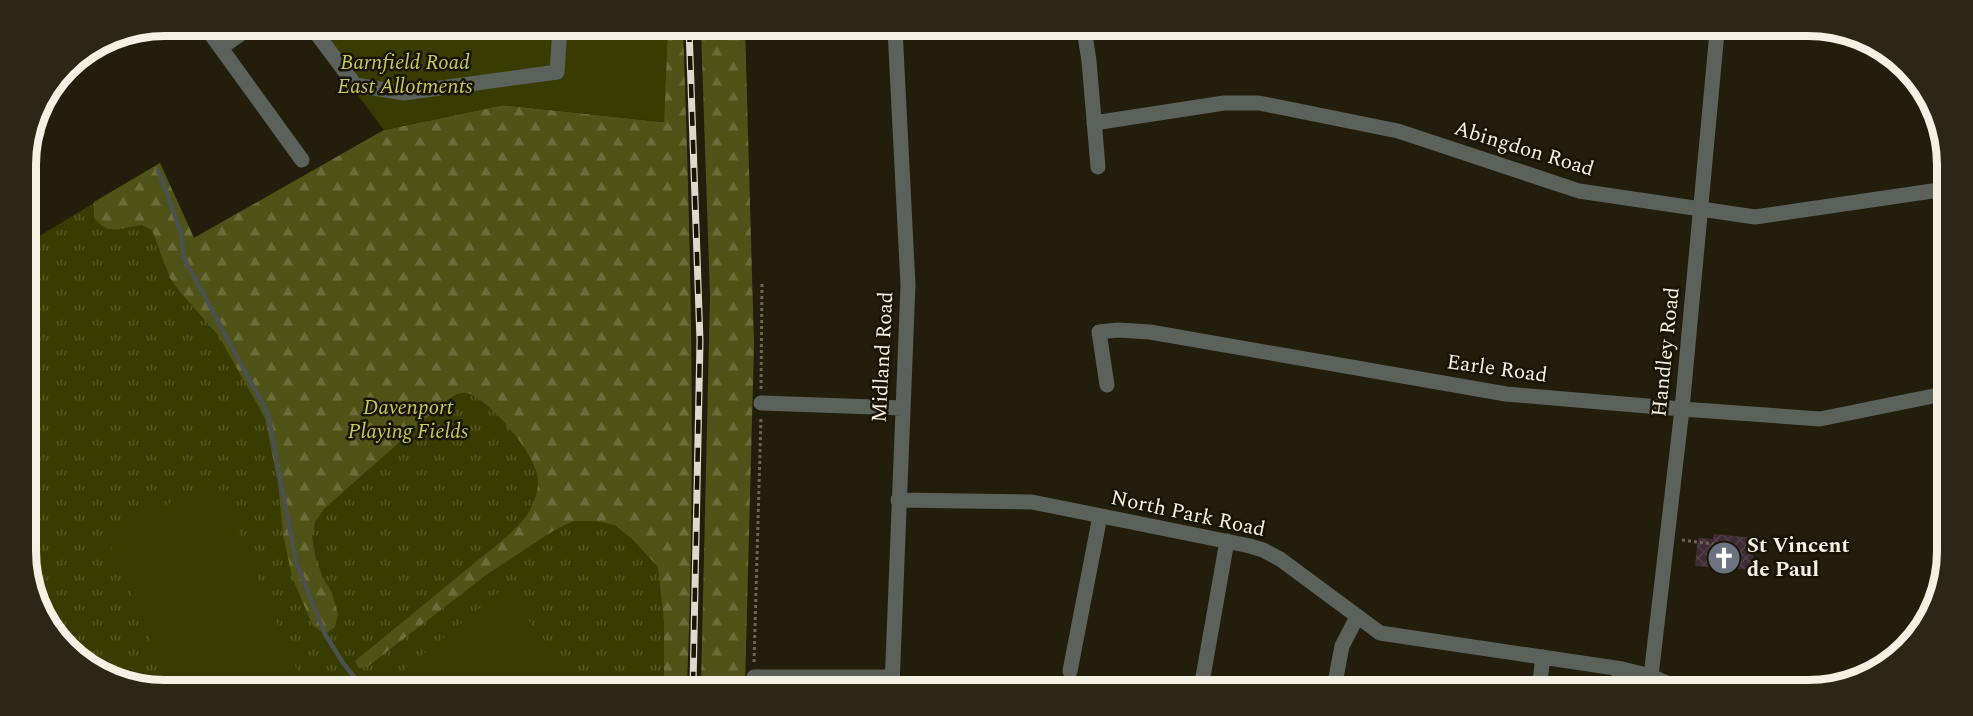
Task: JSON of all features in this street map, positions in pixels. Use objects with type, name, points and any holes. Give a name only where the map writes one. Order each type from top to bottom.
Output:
[{"type":"street","points":[[212,36],[302,160]]},
{"type":"street","points":[[221,48],[238,36]]},
{"type":"street","points":[[318,36],[355,85],[404,93],[557,72],[559,36]]},
{"type":"street","name":"Midland Road","points":[[892,680],[908,285],[894,36]]},
{"type":"street","points":[[1085,36],[1098,167]]},
{"type":"street","name":"Handley Road","points":[[1651,675],[1657,566],[1666,539],[1682,409],[1717,36]]},
{"type":"street","name":"Abingdon Road","points":[[1094,123],[1224,103],[1259,103],[1398,131],[1579,191],[1755,217],[1937,190]]},
{"type":"street","name":"Earle Road","points":[[1107,385],[1099,332],[1118,330],[1150,332],[1506,394],[1682,409],[1820,419],[1937,395]]},
{"type":"street","points":[[761,403],[902,408]]},
{"type":"street","name":"North Park Road","points":[[898,500],[1032,502],[1227,541],[1263,550],[1280,560],[1380,633],[1622,669],[1651,675],[1662,680]]},
{"type":"street","points":[[1070,671],[1100,516]]},
{"type":"street","points":[[1201,680],[1227,541]]},
{"type":"street","points":[[1336,680],[1342,646],[1357,617]]},
{"type":"street","points":[[1540,680],[1543,657]]},
{"type":"street","points":[[1618,680],[1622,669]]},
{"type":"street","points":[[754,677],[837,680]]},
{"type":"path","points":[[754,677],[762,283]]},
{"type":"path","points":[[1666,539],[1713,544]]},
{"type":"green space","name":"Barnfield Road East Allotments","points":[[314,36],[668,36],[664,122],[503,105],[384,130]]},
{"type":"green space","points":[[668,36],[683,36],[692,439],[687,680],[664,680],[664,622],[658,567],[633,540],[615,525],[596,521],[573,521],[553,531],[486,575],[367,667],[359,668],[355,661],[511,533],[524,519],[533,505],[538,486],[536,471],[531,459],[513,432],[480,400],[463,393],[446,401],[324,509],[315,522],[312,536],[315,555],[322,576],[332,593],[338,614],[335,627],[325,634],[313,626],[292,577],[283,534],[278,483],[265,418],[218,335],[170,278],[152,230],[142,225],[116,229],[105,227],[94,218],[94,202],[160,163],[194,238],[384,130],[503,105],[663,122]]},
{"type":"green space","points":[[701,36],[745,36],[754,344],[745,680],[701,680],[710,296]]},
{"type":"green space","name":"Davenport Playing Fields","points":[[664,122],[680,680],[156,680],[123,673],[93,658],[68,636],[49,608],[38,576],[36,560],[36,238],[160,163],[194,238],[384,130]]},
{"type":"green space","points":[[217,483],[301,680],[168,680],[104,531]]},
{"type":"green space","points":[[503,589],[577,680],[404,680],[399,674]]},
{"type":"building","points":[[36,321],[41,330],[36,333]]},
{"type":"building","name":"St Vincent de Paul","points":[[1714,534],[1755,538],[1752,570],[1695,566],[1698,538],[1713,539]]},
{"type":"waterway","points":[[158,170],[181,232],[184,258],[268,414],[296,562],[325,634],[357,680]]},
{"type":"railway","points":[[689,36],[700,341],[693,680]]},
{"type":"place","name":"St Vincent de Paul","points":[[1724,558]]}]
